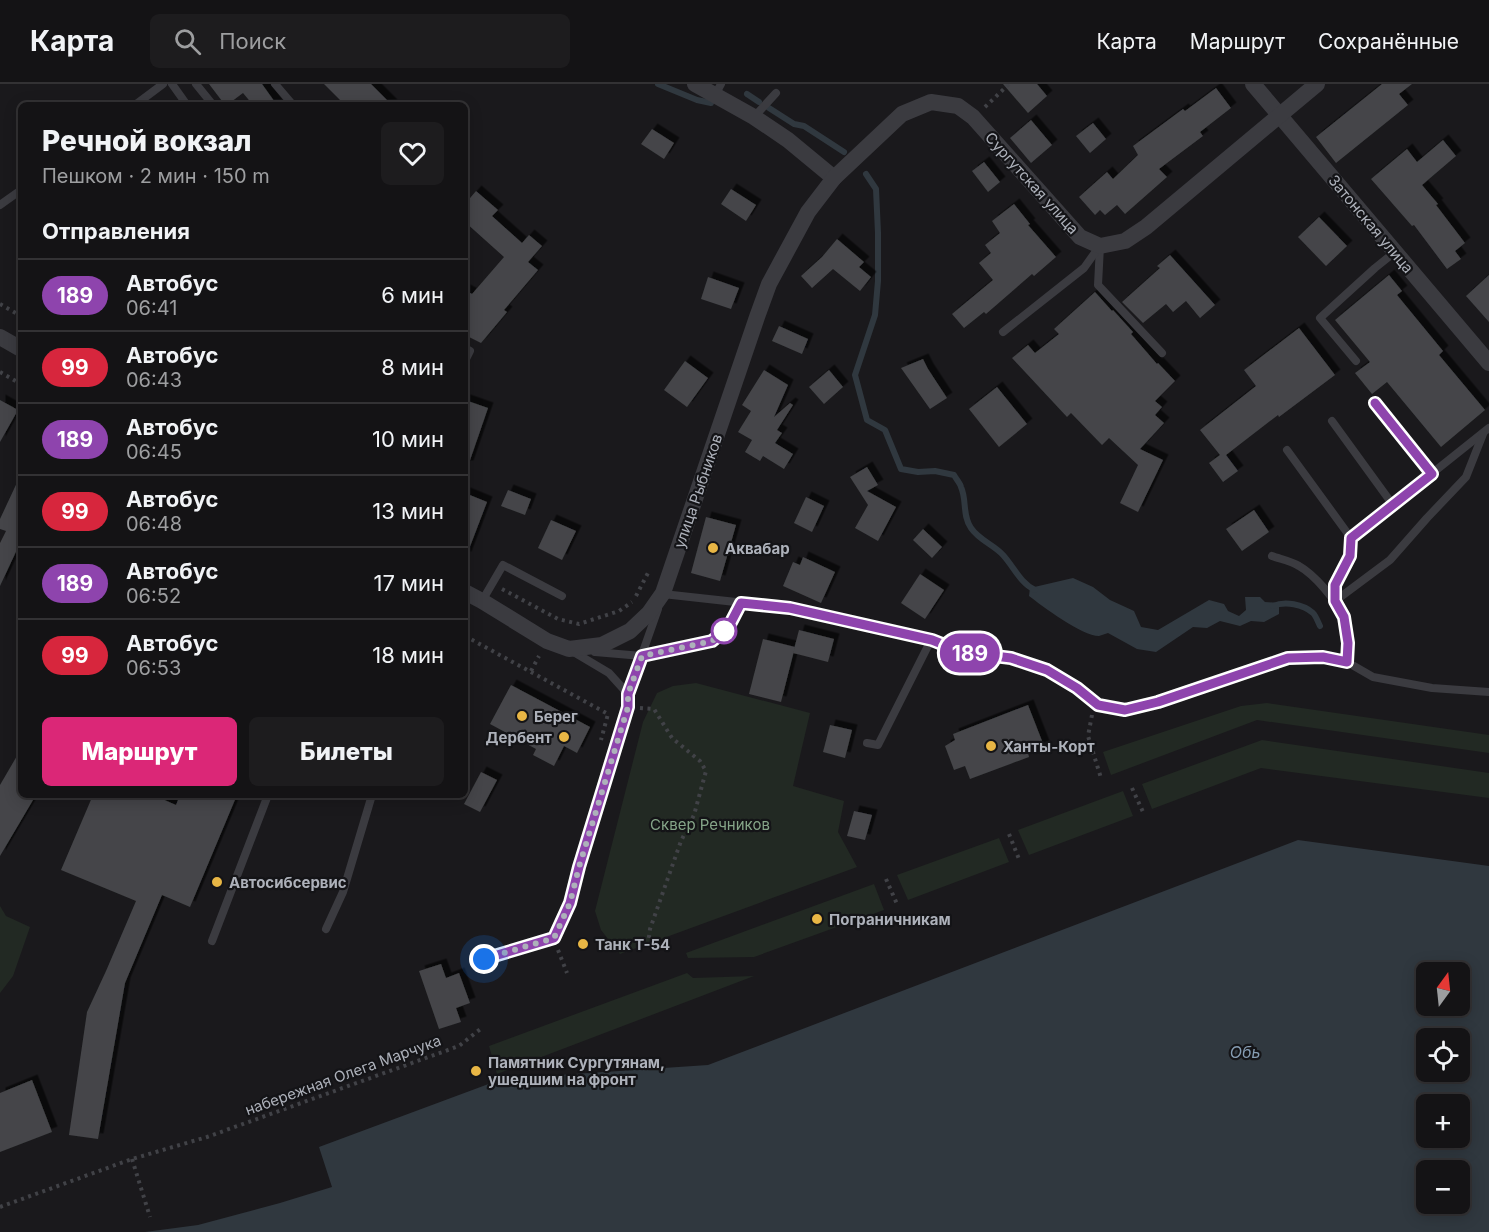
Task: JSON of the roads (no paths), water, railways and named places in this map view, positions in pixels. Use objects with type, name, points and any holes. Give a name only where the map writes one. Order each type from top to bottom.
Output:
[{"type":"street","points":[[695,84],[718,90],[788,140],[834,178]]},
{"type":"street","name":"Затонская улица","points":[[1253,84],[1489,363]]},
{"type":"street","points":[[1100,246],[1125,241],[1146,227],[1317,84]]},
{"type":"street","name":"Сургутская улица","points":[[834,178],[902,114],[931,102],[958,106],[973,117],[1080,237],[1100,246]]},
{"type":"street","name":"улица Рыбников","points":[[468,594],[547,641],[569,649],[602,645],[630,631],[649,613],[663,593],[770,284],[808,212],[834,178]]},
{"type":"street","points":[[0,337],[18,347]]},
{"type":"lane","points":[[139,102],[163,84]]},
{"type":"lane","points":[[172,84],[184,102]]},
{"type":"lane","points":[[196,84],[211,102]]},
{"type":"lane","points":[[275,84],[290,102]]},
{"type":"lane","points":[[754,117],[776,93]]},
{"type":"lane","points":[[0,205],[18,192]]},
{"type":"lane","points":[[1003,332],[1084,268],[1100,246]]},
{"type":"lane","points":[[1100,246],[1098,285],[1162,353]]},
{"type":"lane","points":[[1356,361],[1320,318],[1395,252]]},
{"type":"lane","points":[[1375,403],[1432,474]]},
{"type":"lane","points":[[1332,421],[1393,505]]},
{"type":"lane","points":[[1351,538],[1486,430]]},
{"type":"lane","points":[[1335,601],[1390,560],[1466,477],[1486,430]]},
{"type":"lane","points":[[1287,450],[1351,538],[1350,556],[1335,585],[1335,601]]},
{"type":"lane","points":[[1272,556],[1298,565],[1316,579],[1335,601],[1344,617],[1348,643],[1347,662]]},
{"type":"lane","points":[[482,601],[503,565],[562,596]]},
{"type":"lane","points":[[484,959],[554,938],[570,903],[628,707],[628,694],[663,593],[790,608],[932,640],[962,652],[1011,658],[1047,670],[1077,688],[1098,705],[1125,710],[1158,702],[1288,658],[1323,657],[1347,662],[1373,677],[1432,688],[1489,692]]},
{"type":"lane","points":[[569,649],[642,656],[712,641],[728,628],[741,603]]},
{"type":"lane","points":[[867,743],[878,745],[932,640]]},
{"type":"lane","points":[[569,649],[609,674],[628,694]]},
{"type":"lane","points":[[212,941],[267,798]]},
{"type":"lane","points":[[326,929],[343,892],[371,798]]},
{"type":"water","points":[[1073,578],[1134,611],[1141,627],[1158,630],[1209,600],[1224,604],[1228,611],[1239,616],[1246,610],[1245,597],[1260,597],[1265,602],[1279,603],[1279,614],[1264,622],[1251,621],[1240,626],[1220,621],[1207,628],[1193,627],[1156,652],[1137,649],[1108,633],[1099,636],[1083,631],[1062,620],[1029,596],[1030,588]]},
{"type":"water","name":"Обь","points":[[1298,840],[1489,866],[1489,1232],[145,1232],[198,1225],[332,1187],[319,1147],[502,1079],[708,1065]]},
{"type":"waterway","points":[[658,84],[697,100],[711,103]]},
{"type":"waterway","points":[[747,94],[759,102]]},
{"type":"waterway","points":[[769,108],[794,124],[804,126],[844,152]]},
{"type":"waterway","points":[[866,174],[876,189],[878,281],[875,315],[855,375],[867,420],[885,430],[901,469],[918,472],[935,471],[954,475],[963,492],[966,518],[971,528],[999,551],[1021,579],[1035,590]]},
{"type":"waterway","points":[[1273,606],[1288,604],[1304,607],[1314,614],[1320,626]]},
{"type":"place","name":"Аквабар","points":[[713,548]]},
{"type":"place","name":"Берег","points":[[522,716]]},
{"type":"place","name":"Дербент","points":[[564,737]]},
{"type":"place","name":"Ханты-Корт","points":[[991,746]]},
{"type":"place","name":"Автосибсервис","points":[[217,882]]},
{"type":"place","name":"Пограничникам","points":[[817,919]]},
{"type":"place","name":"Танк Т-54","points":[[583,944]]},
{"type":"place","name":"Памятник Сургутянам, ушедшим на фронт","points":[[476,1071]]},
{"type":"park label","name":"Сквер Речников","points":[[710,824]]}]
